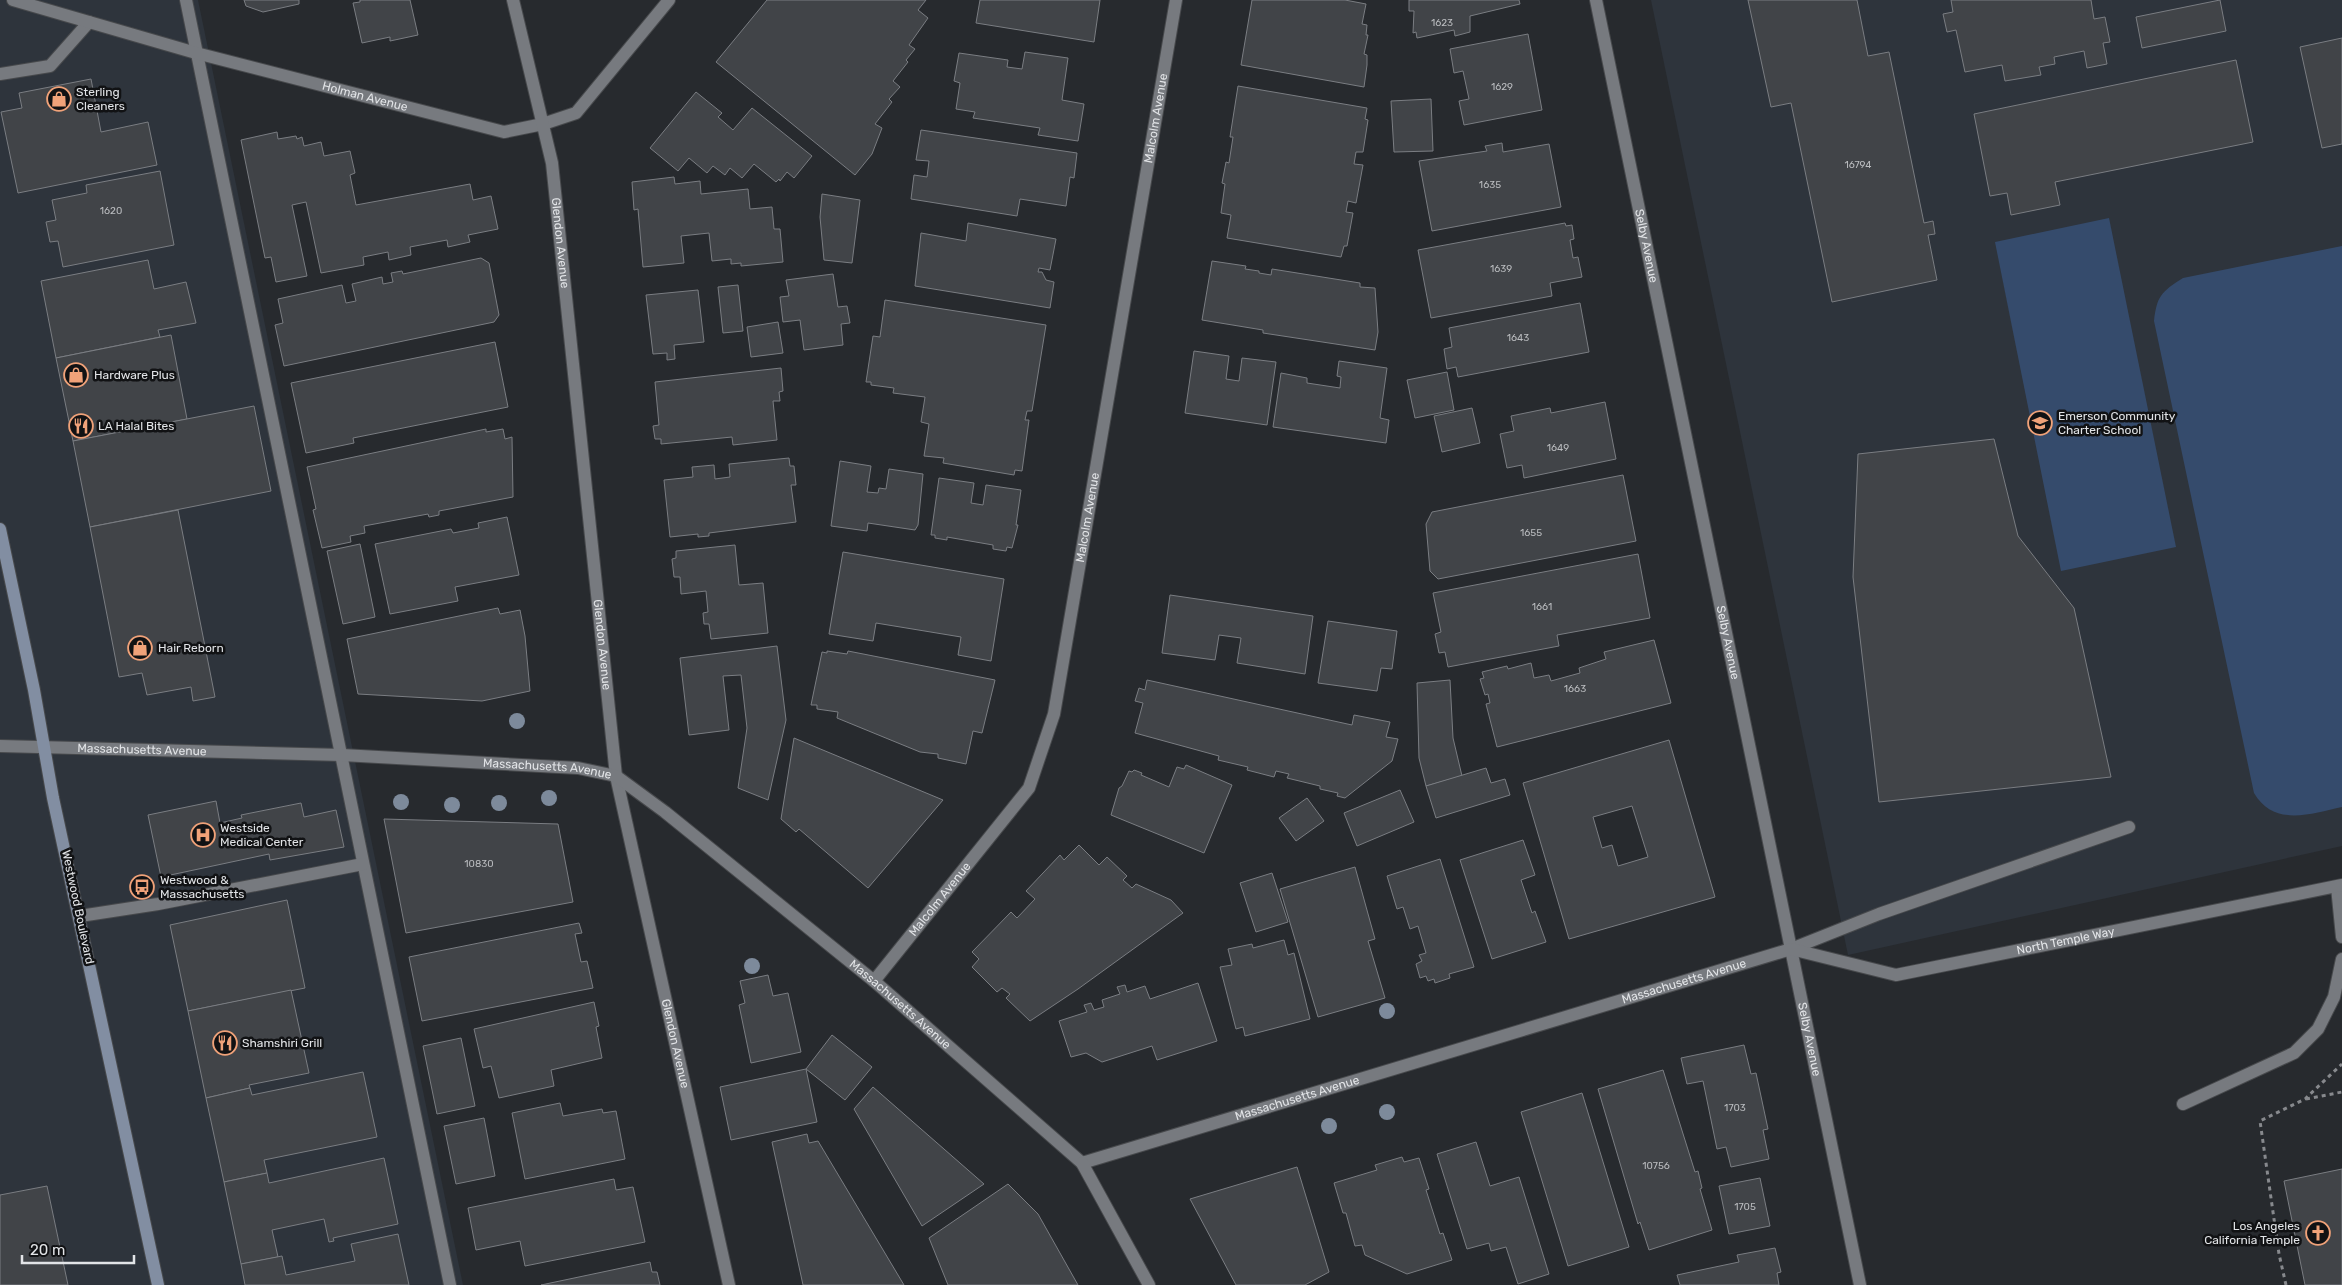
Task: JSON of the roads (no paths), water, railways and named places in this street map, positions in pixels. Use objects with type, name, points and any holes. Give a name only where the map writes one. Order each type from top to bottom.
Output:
[{"type":"main road","name":"Westwood Boulevard","points":[[0,529],[53,798],[80,916],[158,1285]]},
{"type":"street","name":"Holman Avenue","points":[[13,0],[196,53],[504,132],[543,124],[576,113],[669,0]]},
{"type":"street","points":[[186,0],[450,1285]]},
{"type":"street","name":"Glendon Avenue","points":[[513,0],[553,173],[616,776],[729,1285]]},
{"type":"street","name":"Malcolm Avenue","points":[[874,981],[1029,788],[1054,714],[1176,0]]},
{"type":"street","name":"Selby Avenue","points":[[1596,0],[1860,1285]]},
{"type":"street","points":[[0,74],[50,66],[89,22]]},
{"type":"street","name":"Massachusetts Avenue","points":[[0,746],[44,745],[342,755],[578,768],[616,776],[665,812],[874,981],[1082,1163],[1791,949],[1879,914],[2129,827]]},
{"type":"street","points":[[80,916],[158,904],[363,864]]},
{"type":"street","points":[[2339,886],[2342,937]]},
{"type":"street","name":"North Temple Way","points":[[1791,949],[1896,975],[2339,886]]},
{"type":"street","points":[[2183,1104],[2294,1053],[2318,1029],[2334,996],[2342,959]]},
{"type":"street","points":[[1082,1163],[1149,1285]]},
{"type":"place","name":"Sterling Cleaners","points":[[59,99]]},
{"type":"place","name":"Hardware Plus","points":[[76,375]]},
{"type":"place","name":"Emerson Community Charter School","points":[[2040,423]]},
{"type":"place","name":"LA Halal Bites","points":[[81,426]]},
{"type":"place","name":"Hair Reborn","points":[[140,648]]},
{"type":"place","name":"Westside Medical Center","points":[[203,835]]},
{"type":"place","name":"Westwood & Massachusetts","points":[[142,887]]},
{"type":"place","name":"Shamshiri Grill","points":[[225,1043]]},
{"type":"place","name":"Los Angeles California Temple","points":[[2318,1233]]}]
